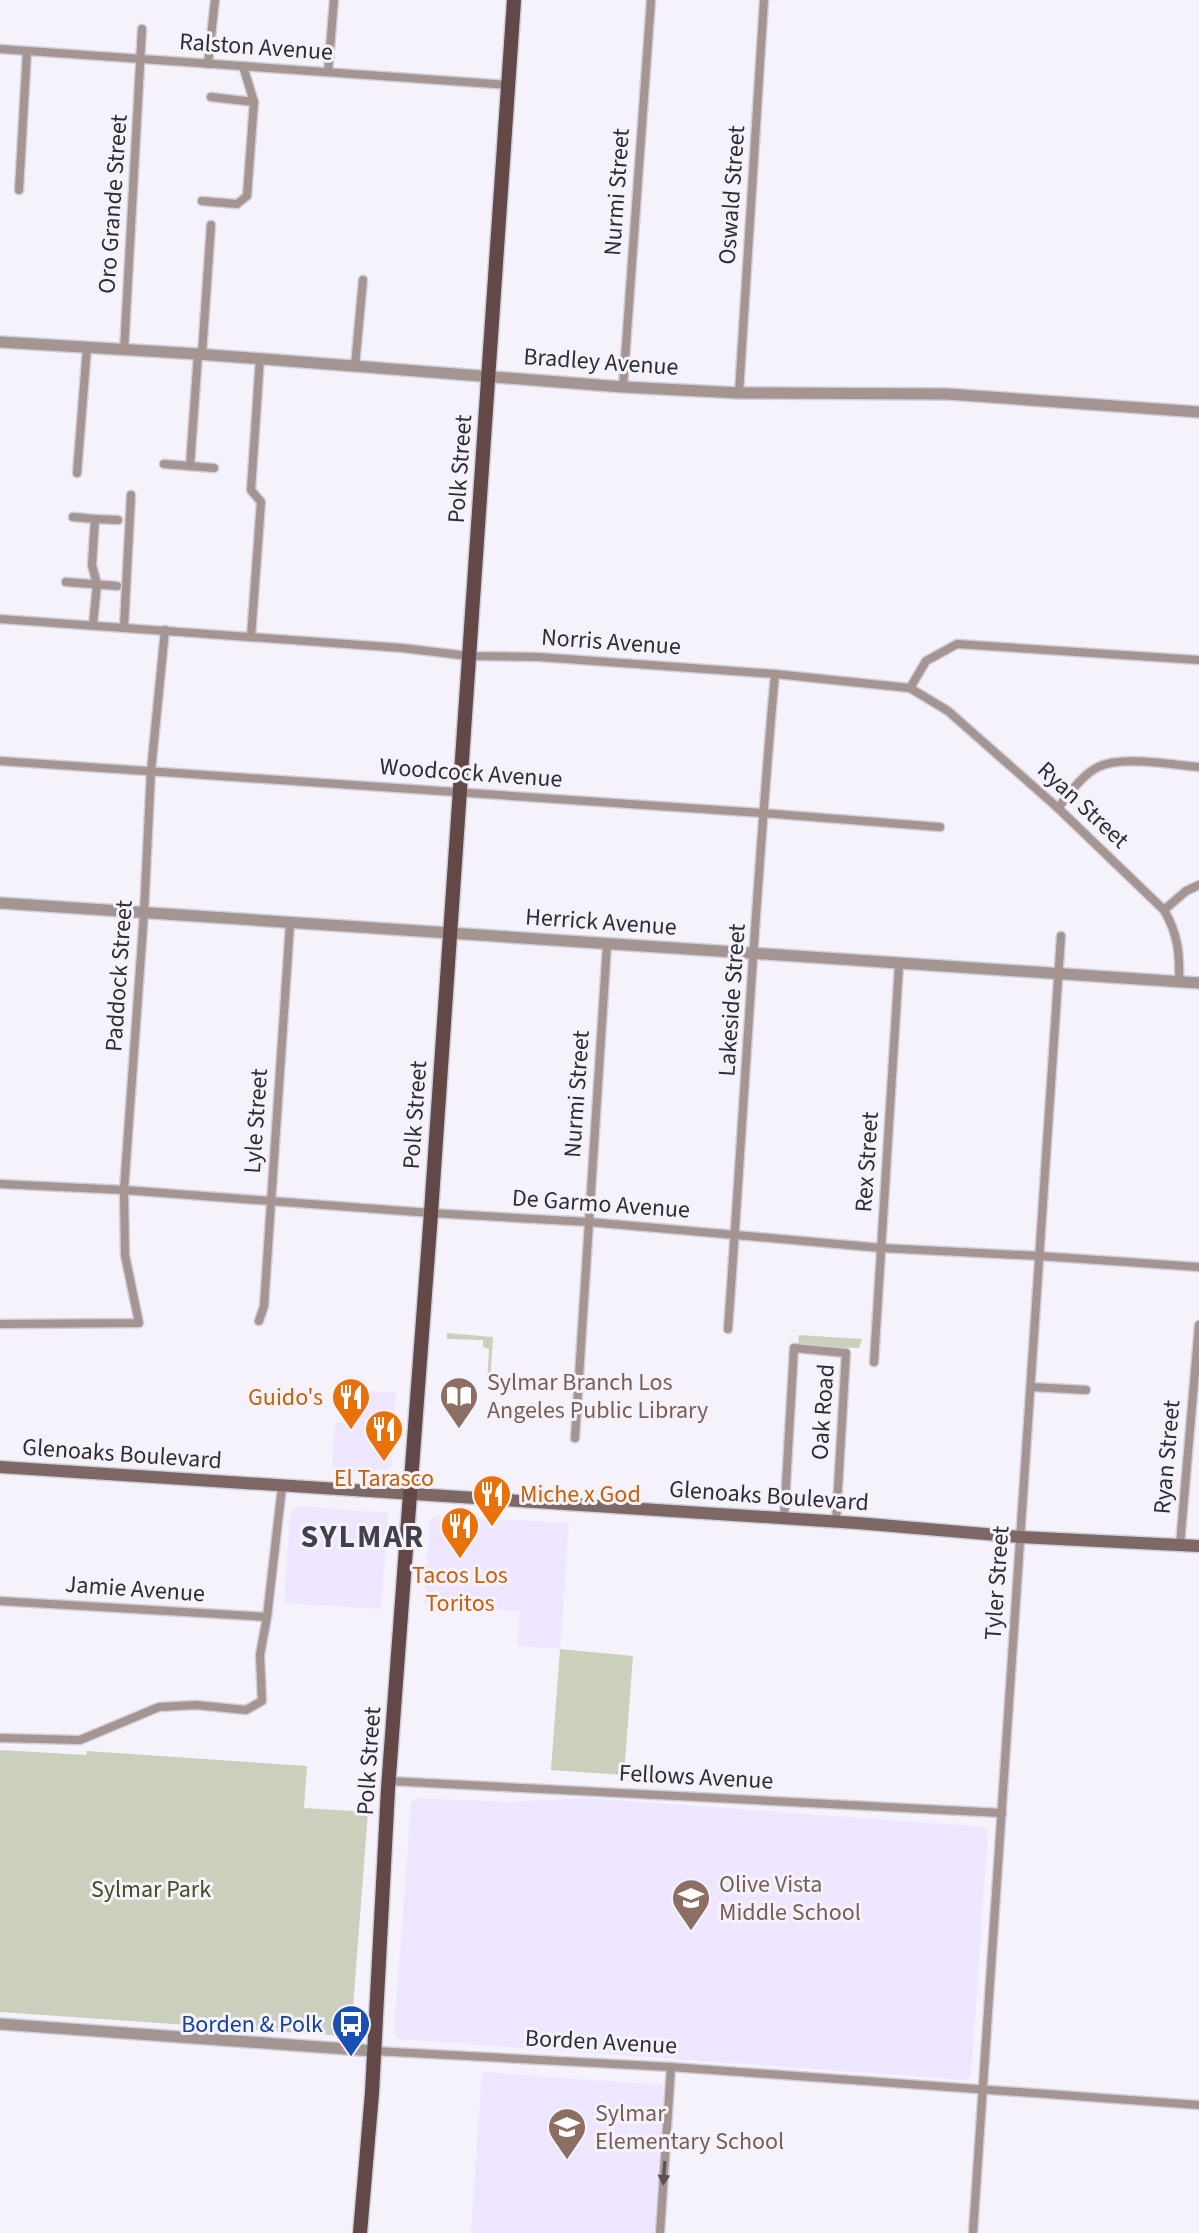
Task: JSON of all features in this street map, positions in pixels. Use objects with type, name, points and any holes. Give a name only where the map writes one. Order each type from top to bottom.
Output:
[{"type":"main road","name":"Polk Street","points":[[360,2233],[514,0]]},
{"type":"main road","name":"Glenoaks Boulevard","points":[[0,1467],[1020,1537],[1199,1546]]},
{"type":"street","points":[[208,64],[215,0]]},
{"type":"street","points":[[328,72],[334,0]]},
{"type":"street","name":"Nurmi Street","points":[[623,387],[651,0]]},
{"type":"street","name":"Oswald Street","points":[[739,393],[764,0]]},
{"type":"street","name":"Oro Grande Street","points":[[124,351],[142,29]]},
{"type":"street","name":"Ralston Avenue","points":[[0,49],[509,85]]},
{"type":"street","points":[[19,190],[27,51]]},
{"type":"street","points":[[202,201],[237,204],[247,196],[254,102],[243,66]]},
{"type":"street","points":[[211,97],[254,102]]},
{"type":"street","points":[[190,466],[211,225]]},
{"type":"street","points":[[355,366],[363,280]]},
{"type":"street","name":"Bradley Avenue","points":[[0,342],[260,358],[623,387],[739,393],[947,394],[1199,412]]},
{"type":"street","points":[[77,473],[87,348]]},
{"type":"street","points":[[251,637],[261,514],[261,502],[251,490],[260,358]]},
{"type":"street","points":[[164,464],[214,468]]},
{"type":"street","points":[[124,627],[131,495]]},
{"type":"street","points":[[73,517],[118,520]]},
{"type":"street","points":[[93,625],[97,584],[92,565],[95,519]]},
{"type":"street","points":[[66,582],[117,586]]},
{"type":"street","name":"Norris Avenue","points":[[0,619],[402,648],[469,656],[539,657],[775,674],[910,688]]},
{"type":"street","name":"Paddock Street","points":[[0,1324],[139,1323],[125,1255],[124,1190],[151,771],[165,630]]},
{"type":"street","points":[[910,688],[926,661],[957,644],[1199,660]]},
{"type":"street","name":"Lakeside Street","points":[[728,1329],[762,813],[775,674]]},
{"type":"street","name":"Ryan Street","points":[[910,688],[948,711],[1058,808],[1164,910],[1175,929],[1180,953],[1179,982]]},
{"type":"street","name":"Woodcock Avenue","points":[[0,761],[940,827]]},
{"type":"street","points":[[1058,808],[1079,783],[1099,767],[1128,762],[1199,767]]},
{"type":"street","points":[[1164,910],[1186,891],[1199,885]]},
{"type":"street","name":"Herrick Avenue","points":[[0,903],[1199,983]]},
{"type":"street","name":"Lyle Street","points":[[259,1321],[264,1306],[290,924]]},
{"type":"street","name":"Tyler Street","points":[[973,2233],[1061,936]]},
{"type":"street","name":"Nurmi Street","points":[[575,1438],[607,945]]},
{"type":"street","name":"Rex Street","points":[[874,1362],[899,965]]},
{"type":"street","name":"De Garmo Avenue","points":[[0,1184],[589,1222],[882,1248],[1199,1267]]},
{"type":"street","name":"Ryan Street","points":[[1180,1545],[1199,1325]]},
{"type":"street","name":"Oak Road","points":[[784,1519],[794,1348],[846,1353],[836,1522]]},
{"type":"street","points":[[1031,1387],[1086,1390]]},
{"type":"street","points":[[0,1738],[80,1740],[159,1707],[196,1705],[246,1710],[262,1701],[260,1655],[282,1487]]},
{"type":"street","name":"Jamie Avenue","points":[[0,1601],[267,1617]]},
{"type":"street","name":"Fellows Avenue","points":[[389,1781],[1002,1813]]},
{"type":"street","name":"Borden Avenue","points":[[0,2024],[1199,2105]]},
{"type":"street","points":[[660,2233],[671,2067]]},
{"type":"shaded area","points":[[347,1390],[396,1393],[392,1465],[386,1470],[377,1470],[376,1475],[371,1477],[332,1472],[335,1423],[343,1423]]},
{"type":"shaded area","points":[[298,1506],[388,1513],[381,1609],[284,1603],[290,1514]]},
{"type":"shaded area","points":[[435,1516],[569,1523],[560,1649],[517,1646],[520,1611],[424,1605],[430,1520]]},
{"type":"shaded area","name":"Olive Vista Middle School","points":[[416,1798],[510,1802],[587,1798],[985,1827],[988,1831],[971,2076],[965,2080],[399,2039],[394,2032],[411,1804]]},
{"type":"shaded area","name":"Sylmar Elementary School","points":[[482,2072],[662,2085],[654,2233],[471,2233]]},
{"type":"green space","points":[[447,1333],[493,1337],[490,1384],[487,1383],[489,1349],[483,1347],[483,1340],[447,1339]]},
{"type":"green space","points":[[799,1335],[862,1339],[859,1348],[798,1346]]},
{"type":"green space","points":[[560,1649],[633,1656],[624,1775],[551,1770]]},
{"type":"green space","name":"Sylmar Park","points":[[0,1750],[86,1755],[87,1751],[307,1766],[304,1808],[368,1812],[351,2033],[345,2036],[0,2012]]},
{"type":"place","name":"Sylmar Branch Los Angeles Public Library","points":[[459,1430]]},
{"type":"place","name":"Guido's","points":[[351,1431]]},
{"type":"place","name":"El Tarasco","points":[[384,1463]]},
{"type":"place","name":"Miche x God","points":[[492,1528]]},
{"type":"place","name":"Tacos Los Toritos","points":[[460,1560]]},
{"type":"place","name":"Olive Vista Middle School","points":[[691,1932]]},
{"type":"place","name":"Borden & Polk","points":[[351,2058]]},
{"type":"place","name":"Sylmar Elementary School","points":[[567,2161]]},
{"type":"district","name":"SYLMAR","points":[[363,1537]]}]
